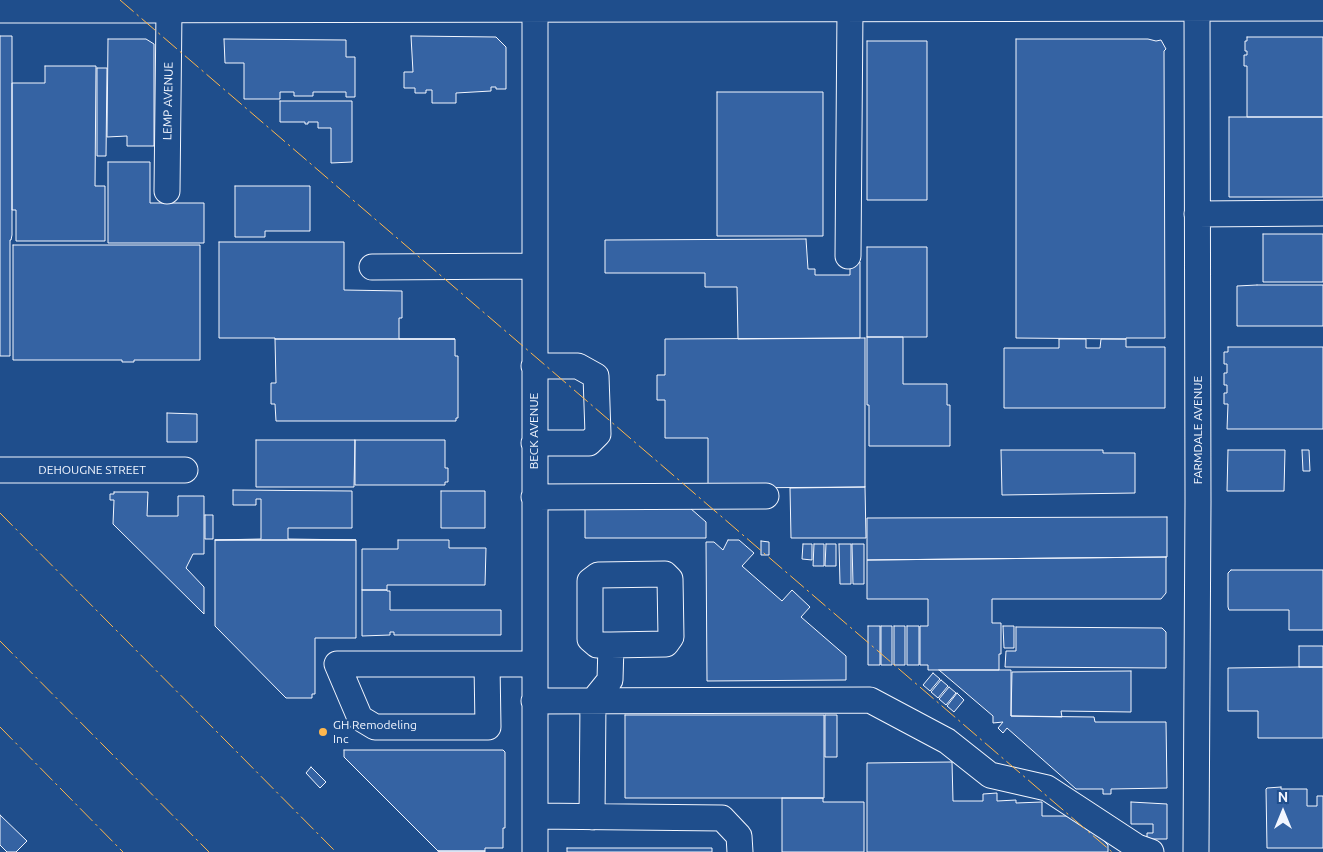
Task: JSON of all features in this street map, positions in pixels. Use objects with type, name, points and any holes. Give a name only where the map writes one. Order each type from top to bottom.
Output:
[{"type":"street","points":[[0,10],[169,11],[464,5],[539,7],[1323,8]]},
{"type":"street","points":[[848,256],[853,6]]},
{"type":"street","name":"BECK AVENUE","points":[[535,852],[534,266],[539,7]]},
{"type":"street","name":"FARMDALE AVENUE","points":[[1196,852],[1198,501],[1197,8]]},
{"type":"street","name":"LEMP AVENUE","points":[[167,191],[169,11]]},
{"type":"street","points":[[1197,214],[1323,213]]},
{"type":"street","points":[[372,267],[534,266]]},
{"type":"street","points":[[534,366],[578,366],[596,376],[598,434],[589,443],[534,443]]},
{"type":"street","name":"DEHOUGNE STREET","points":[[0,470],[185,470]]},
{"type":"street","points":[[534,497],[766,496]]},
{"type":"street","points":[[592,817],[593,701],[610,680],[611,645]]},
{"type":"street","points":[[487,664],[488,727],[375,727],[360,718],[337,664],[487,664],[534,664]]},
{"type":"street","points":[[534,701],[870,700],[947,741],[990,776],[1047,788],[1137,847],[1151,852]]},
{"type":"street","points":[[534,816],[722,818],[739,836],[740,852]]},
{"type":"building","points":[[0,36],[12,36],[10,356],[0,356]]},
{"type":"building","points":[[411,36],[496,37],[506,47],[506,89],[491,87],[491,91],[456,93],[456,103],[432,103],[432,90],[426,90],[426,93],[415,93],[415,88],[404,88],[404,72],[413,72]]},
{"type":"building","points":[[1247,37],[1323,37],[1323,117],[1247,117],[1247,66],[1244,66],[1244,55],[1247,55],[1245,41],[1247,41]]},
{"type":"building","points":[[108,39],[146,39],[154,44],[154,146],[127,146],[127,136],[107,137]]},
{"type":"building","points":[[224,39],[346,40],[346,57],[355,57],[355,97],[346,97],[346,92],[313,92],[313,96],[294,96],[294,92],[280,92],[280,99],[244,99],[244,63],[225,63]]},
{"type":"building","points":[[1016,39],[1148,39],[1161,40],[1166,49],[1164,51],[1165,338],[1016,338]]},
{"type":"building","points":[[867,41],[927,41],[927,200],[867,200]]},
{"type":"building","points":[[45,66],[96,66],[95,186],[105,186],[105,241],[16,241],[16,210],[12,210],[12,83],[45,83]]},
{"type":"building","points":[[97,68],[107,68],[106,156],[97,156]]},
{"type":"building","points":[[717,92],[823,92],[823,236],[717,236]]},
{"type":"building","points":[[280,101],[352,101],[352,162],[331,163],[331,128],[318,128],[318,122],[308,122],[308,124],[305,124],[305,122],[280,122]]},
{"type":"building","points":[[1229,117],[1323,117],[1323,197],[1229,197]]},
{"type":"building","points":[[108,162],[150,162],[150,203],[204,203],[204,243],[108,243]]},
{"type":"building","points":[[235,186],[310,186],[310,231],[265,231],[265,237],[235,237]]},
{"type":"building","points":[[1263,234],[1323,234],[1323,282],[1263,282]]},
{"type":"building","points":[[806,239],[808,269],[815,269],[815,275],[850,275],[850,262],[860,262],[860,338],[738,339],[737,287],[705,287],[705,273],[605,273],[605,240]]},
{"type":"building","points":[[219,242],[344,242],[344,290],[402,291],[402,318],[399,318],[399,339],[219,338]]},
{"type":"building","points":[[13,245],[200,245],[200,360],[134,360],[134,362],[122,362],[122,360],[13,360]]},
{"type":"building","points":[[867,247],[927,247],[927,337],[867,337]]},
{"type":"building","points":[[1323,285],[1323,326],[1237,326],[1237,286]]},
{"type":"building","points":[[867,337],[903,337],[903,384],[947,384],[947,405],[950,405],[950,446],[869,446]]},
{"type":"building","points":[[865,338],[865,487],[725,488],[708,486],[708,438],[665,438],[665,400],[657,400],[657,375],[665,375],[665,339]]},
{"type":"building","points":[[275,339],[455,339],[455,356],[458,356],[458,418],[456,418],[456,421],[276,421],[275,404],[271,404],[271,383],[276,383]]},
{"type":"building","points":[[1059,339],[1086,339],[1086,348],[1100,348],[1101,339],[1126,339],[1126,347],[1165,347],[1165,408],[1004,408],[1004,348],[1059,348]]},
{"type":"building","points":[[1228,347],[1323,347],[1323,429],[1227,429],[1228,404],[1224,404],[1224,393],[1227,393],[1227,385],[1224,385],[1224,373],[1227,373],[1227,364],[1224,364],[1224,352],[1228,352]]},
{"type":"building","points":[[167,413],[197,414],[197,442],[167,442]]},
{"type":"building","points":[[256,440],[355,440],[354,487],[256,487]]},
{"type":"building","points":[[355,440],[445,440],[445,468],[448,468],[448,482],[445,482],[445,485],[355,485]]},
{"type":"building","points":[[1001,450],[1103,450],[1103,453],[1135,453],[1135,493],[1002,495]]},
{"type":"building","points":[[1228,450],[1285,450],[1284,491],[1227,491]]},
{"type":"building","points":[[1302,450],[1309,450],[1310,471],[1303,471]]},
{"type":"building","points":[[865,487],[866,538],[791,538],[790,488]]},
{"type":"building","points":[[233,490],[352,491],[352,528],[288,528],[288,539],[356,540],[215,540],[261,539],[261,499],[256,499],[256,505],[233,505]]},
{"type":"building","points":[[441,491],[485,491],[485,528],[441,528]]},
{"type":"building","points":[[114,492],[148,492],[147,516],[178,516],[178,496],[204,496],[204,554],[193,554],[186,568],[204,587],[204,614],[113,524],[114,500],[110,500],[110,494],[114,494]]},
{"type":"building","points":[[585,508],[690,508],[706,522],[706,538],[585,538]]},
{"type":"building","points":[[205,515],[213,515],[213,539],[205,539]]},
{"type":"building","points":[[1167,517],[1167,557],[867,560],[867,518]]},
{"type":"building","points":[[215,540],[356,540],[356,638],[315,638],[315,694],[312,694],[312,698],[286,698],[215,626]]},
{"type":"building","points":[[398,540],[449,540],[449,548],[486,548],[485,585],[387,585],[387,590],[362,590],[362,549],[398,549]]},
{"type":"building","points":[[728,540],[739,540],[754,553],[742,566],[782,601],[792,590],[810,607],[801,617],[846,656],[846,680],[707,681],[706,542],[714,542],[723,550]]},
{"type":"building","points":[[761,541],[769,542],[769,555],[761,555]]},
{"type":"building","points":[[803,544],[812,544],[812,560],[802,559]]},
{"type":"building","points":[[814,544],[824,544],[824,566],[813,566]]},
{"type":"building","points":[[826,544],[836,544],[836,566],[825,566]]},
{"type":"building","points":[[839,544],[851,544],[851,584],[840,584]]},
{"type":"building","points":[[852,544],[864,544],[864,584],[853,584]]},
{"type":"building","points":[[1166,557],[1166,593],[1161,599],[992,599],[992,623],[1001,623],[999,670],[928,670],[928,665],[920,665],[920,626],[928,626],[928,599],[867,599],[867,560]]},
{"type":"building","points":[[1231,570],[1323,570],[1323,630],[1289,630],[1289,610],[1229,610],[1228,573]]},
{"type":"building","points":[[362,590],[390,591],[390,610],[501,610],[501,635],[394,635],[394,632],[390,632],[390,635],[362,636]]},
{"type":"building","points":[[868,626],[880,626],[880,665],[868,665]]},
{"type":"building","points":[[881,626],[892,626],[892,665],[881,665]]},
{"type":"building","points":[[894,626],[905,626],[905,665],[894,665]]},
{"type":"building","points":[[907,626],[919,626],[919,665],[907,665]]},
{"type":"building","points":[[1003,626],[1014,626],[1014,648],[1004,648]]},
{"type":"building","points":[[1016,627],[1162,628],[1166,632],[1166,668],[1005,667],[1006,651],[1016,651]]},
{"type":"building","points":[[1299,646],[1323,646],[1323,667],[1299,667]]},
{"type":"building","points":[[1323,667],[1323,738],[1258,738],[1258,711],[1228,711],[1228,668]]},
{"type":"building","points":[[939,670],[1011,670],[1011,716],[1094,717],[1095,722],[1166,722],[1167,788],[1111,789],[1111,794],[1103,794],[1103,789],[1076,789],[1007,728],[1003,733],[998,728],[1003,722],[993,723],[993,716]]},
{"type":"building","points":[[1131,671],[1131,712],[1061,711],[1062,717],[1011,716],[1012,672]]},
{"type":"building","points":[[933,673],[940,679],[930,691],[923,685]]},
{"type":"building","points":[[941,680],[948,686],[938,698],[931,692]]},
{"type":"building","points":[[949,687],[956,693],[946,705],[939,699]]},
{"type":"building","points":[[957,693],[964,700],[954,712],[947,706]]},
{"type":"building","points":[[625,715],[824,715],[824,798],[625,798]]},
{"type":"building","points":[[825,715],[837,715],[837,757],[825,757]]},
{"type":"building","points":[[344,750],[503,750],[505,752],[505,828],[503,828],[503,848],[485,848],[485,851],[438,851],[344,757]]},
{"type":"building","points":[[952,762],[953,801],[983,801],[983,794],[997,793],[997,801],[1016,800],[1016,803],[1042,802],[1042,816],[1070,816],[1083,820],[1108,845],[1108,852],[867,852],[867,763]]},
{"type":"building","points":[[311,767],[326,782],[320,788],[306,773]]},
{"type":"building","points":[[1281,787],[1281,789],[1307,789],[1307,806],[1317,806],[1317,796],[1323,796],[1323,848],[1267,848],[1266,789]]},
{"type":"building","points":[[782,798],[823,798],[823,802],[864,802],[864,852],[782,852]]},
{"type":"building","points":[[1131,802],[1167,804],[1167,839],[1147,839],[1147,833],[1153,833],[1153,824],[1131,824]]},
{"type":"building","points":[[0,815],[27,841],[16,852],[7,852],[0,845]]},
{"type":"building","points":[[567,848],[712,848],[712,852],[567,852]]},
{"type":"building","points":[[438,851],[485,851],[485,852],[440,852]]},
{"type":"power","points":[[120,0],[1112,852]]},
{"type":"power","points":[[0,513],[336,852]]},
{"type":"power","points":[[0,641],[209,852]]},
{"type":"power","points":[[0,727],[123,852]]},
{"type":"place","name":"GH Remodeling Inc","points":[[323,732]]}]
